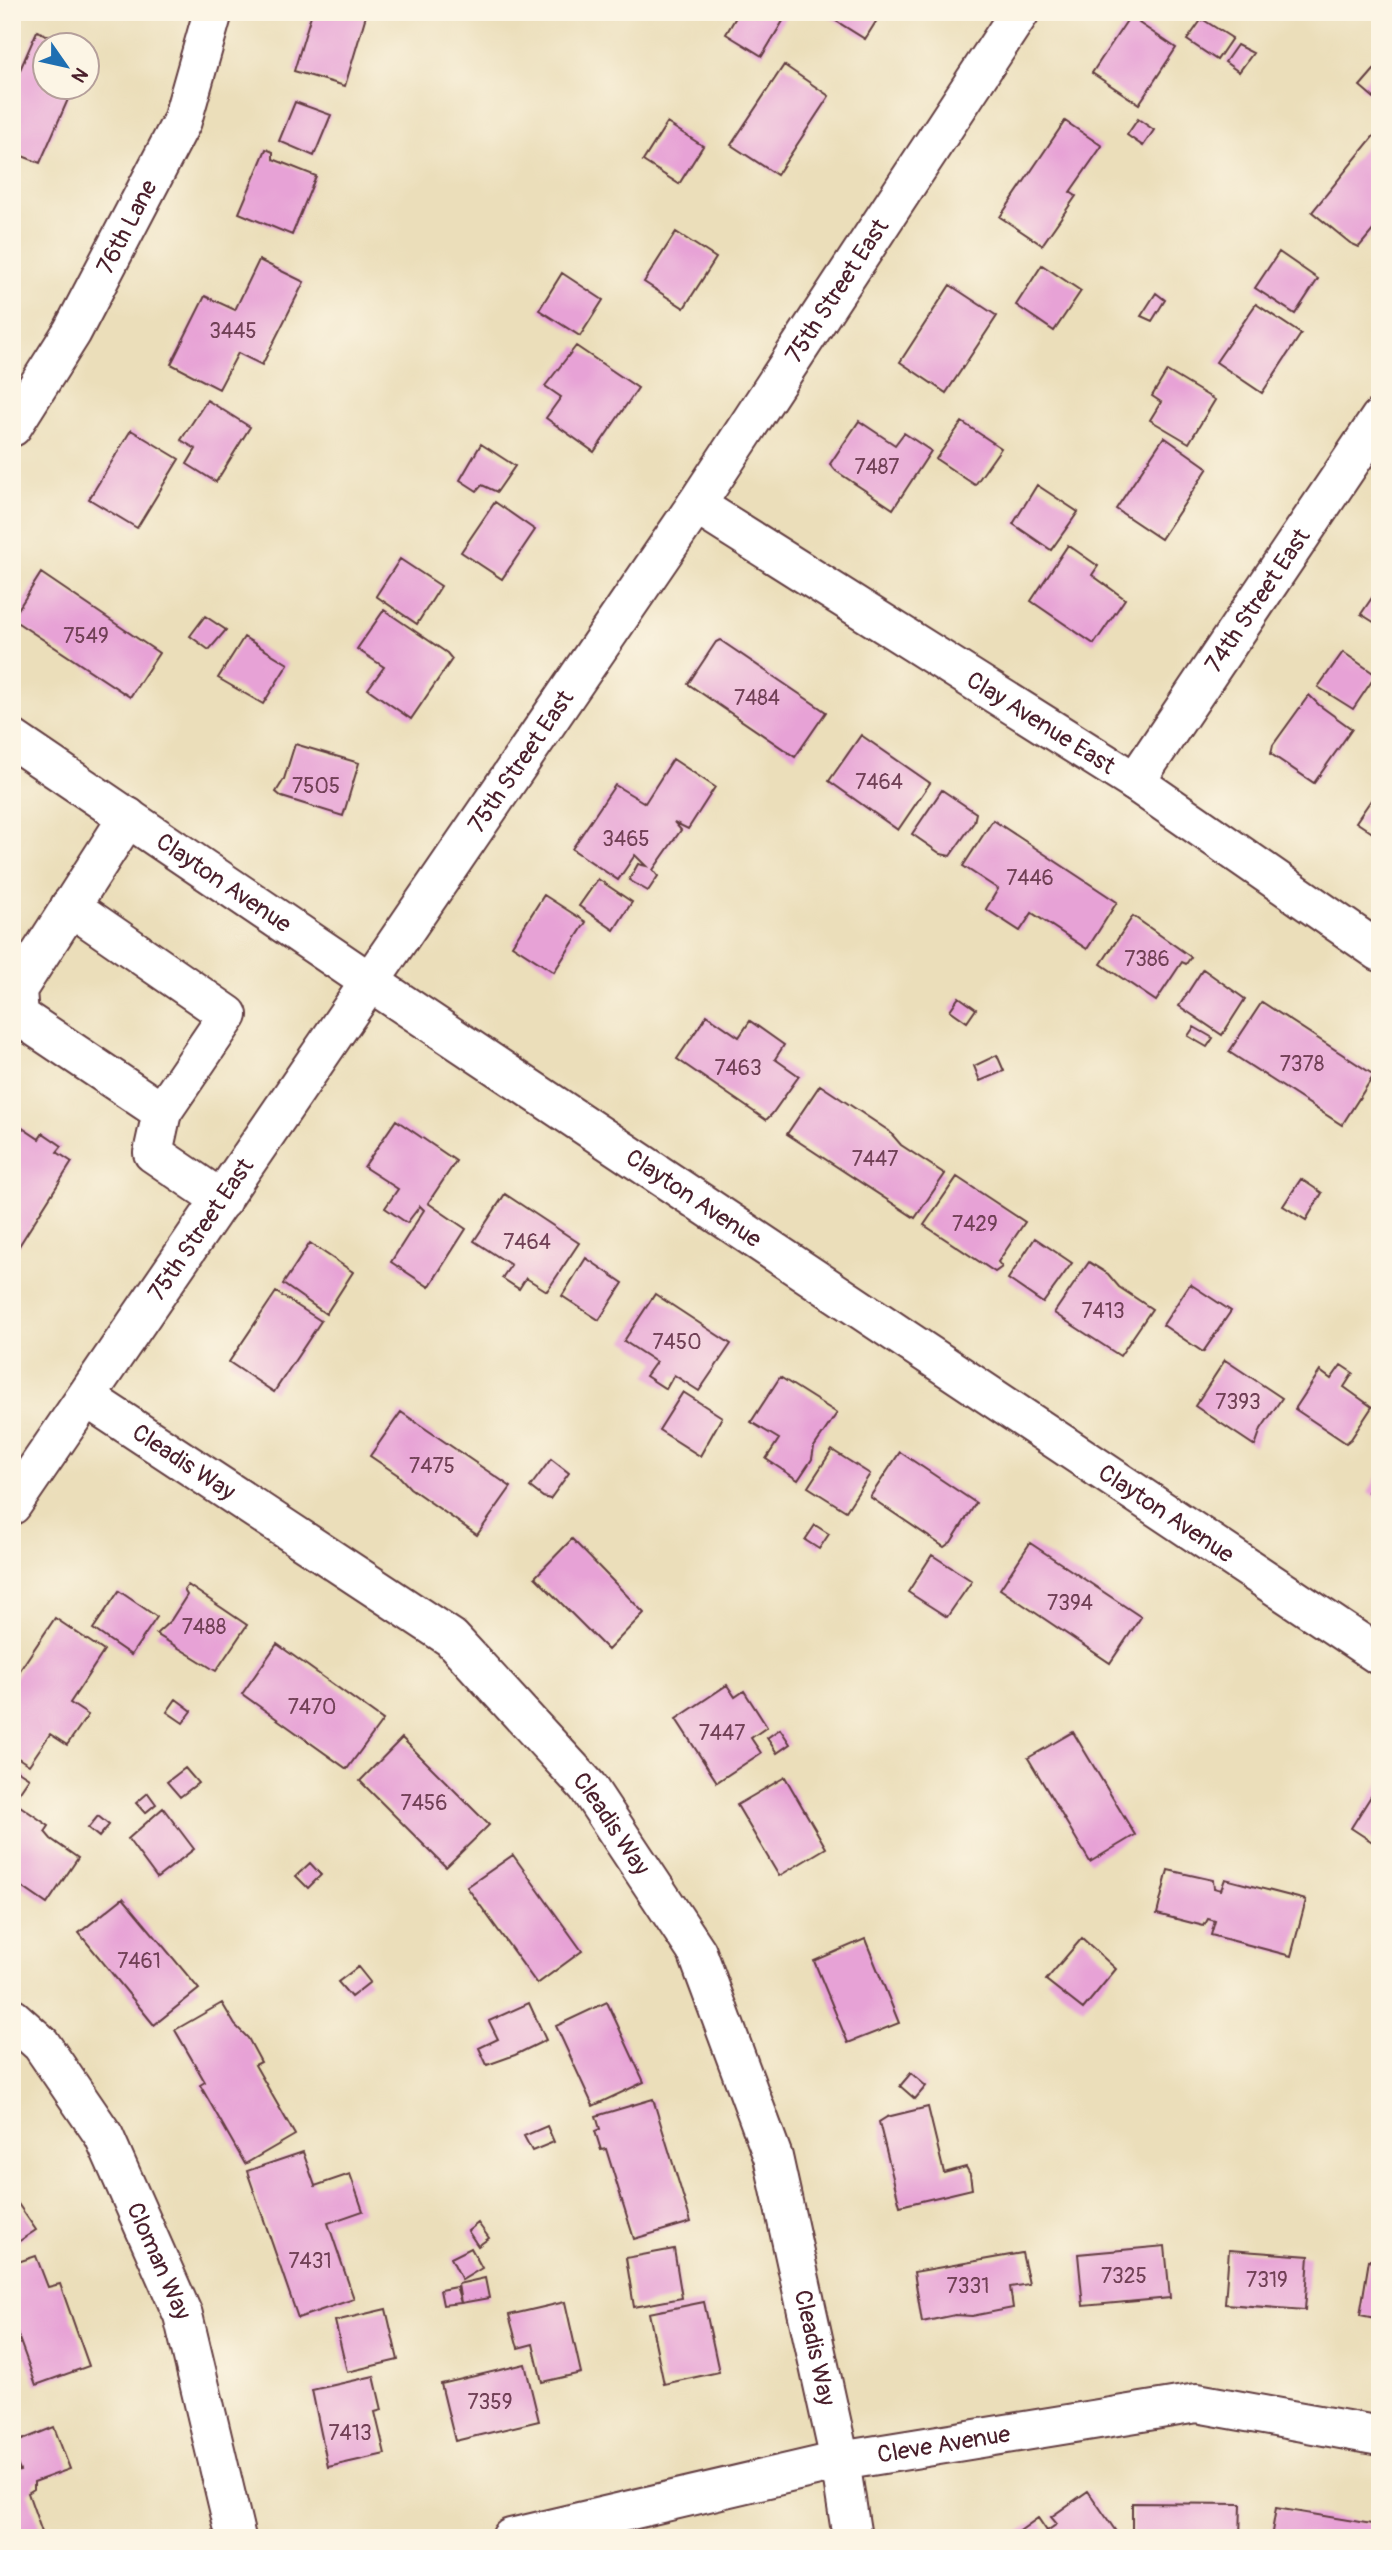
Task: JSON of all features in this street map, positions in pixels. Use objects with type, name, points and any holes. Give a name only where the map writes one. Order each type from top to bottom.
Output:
[{"type":"street","name":"76th Lane","points":[[12,427],[72,332],[182,121],[212,12]]},
{"type":"street","name":"75th Street East","points":[[12,1505],[696,505],[1020,12]]},
{"type":"street","name":"74th Street East","points":[[1135,782],[1380,418]]},
{"type":"street","name":"Clay Avenue East","points":[[696,505],[1135,782],[1380,952]]},
{"type":"street","name":"Clayton Avenue","points":[[12,739],[370,982],[1380,1656]]},
{"type":"street","points":[[128,817],[17,990],[19,1016],[162,1112]]},
{"type":"street","points":[[71,906],[228,1015],[162,1112],[153,1153],[222,1200]]},
{"type":"street","name":"Cleadis Way","points":[[87,1398],[451,1638],[587,1786],[697,1952],[773,2157],[840,2461],[852,2538]]},
{"type":"street","name":"Cloman Way","points":[[12,2018],[41,2044],[104,2136],[183,2315],[236,2538]]},
{"type":"street","name":"Cleve Avenue","points":[[511,2538],[840,2461],[1197,2403],[1380,2436]]},
{"type":"building","points":[[312,12],[367,12],[345,86],[294,71]]},
{"type":"building","points":[[739,12],[779,12],[786,16],[762,56],[726,34]]},
{"type":"building","points":[[882,12],[865,39],[825,14]]},
{"type":"building","points":[[1132,13],[1142,19],[1139,23],[1176,48],[1139,104],[1092,73]]},
{"type":"building","points":[[1202,19],[1232,38],[1217,60],[1187,40]]},
{"type":"building","points":[[32,42],[32,102],[67,102],[40,163],[12,152],[12,88]]},
{"type":"building","points":[[1237,45],[1253,53],[1239,72],[1225,62]]},
{"type":"building","points":[[1380,63],[1380,103],[1360,86]]},
{"type":"building","points":[[784,65],[829,96],[777,175],[731,145]]},
{"type":"building","points":[[295,102],[331,115],[314,156],[279,141]]},
{"type":"building","points":[[1138,119],[1154,130],[1143,146],[1127,135]]},
{"type":"building","points":[[1065,121],[1102,146],[1070,192],[1076,196],[1042,245],[1000,217]]},
{"type":"building","points":[[667,123],[703,146],[679,184],[643,161]]},
{"type":"building","points":[[1380,128],[1380,222],[1359,247],[1350,243],[1312,212]]},
{"type":"building","points":[[266,149],[273,152],[273,159],[316,176],[292,235],[239,213]]},
{"type":"building","points":[[676,232],[716,258],[684,308],[644,282]]},
{"type":"building","points":[[1279,252],[1318,279],[1295,314],[1255,288]]},
{"type":"building","points":[[259,260],[304,282],[262,365],[238,353],[219,389],[171,364],[205,296],[235,310]]},
{"type":"building","points":[[1042,265],[1081,291],[1054,331],[1016,305]]},
{"type":"building","points":[[562,273],[603,300],[580,336],[539,310]]},
{"type":"building","points":[[950,285],[997,316],[946,393],[900,362]]},
{"type":"building","points":[[1156,293],[1165,300],[1152,321],[1141,316]]},
{"type":"building","points":[[1256,304],[1301,334],[1262,393],[1216,362]]},
{"type":"building","points":[[576,346],[638,388],[594,452],[546,418],[561,397],[545,386]]},
{"type":"building","points":[[1167,371],[1215,400],[1189,443],[1150,420],[1161,402],[1152,396]]},
{"type":"building","points":[[207,400],[250,427],[216,482],[187,464],[196,449],[181,440]]},
{"type":"building","points":[[859,421],[895,445],[904,433],[931,451],[893,509],[836,471],[830,464]]},
{"type":"building","points":[[962,422],[1001,448],[975,485],[936,459]]},
{"type":"building","points":[[131,430],[179,459],[137,528],[89,499]]},
{"type":"building","points":[[1164,437],[1208,468],[1161,539],[1116,509]]},
{"type":"building","points":[[481,444],[515,466],[497,492],[482,485],[477,491],[460,480]]},
{"type":"building","points":[[1037,485],[1078,512],[1051,550],[1013,524]]},
{"type":"building","points":[[495,502],[535,530],[502,579],[461,552]]},
{"type":"building","points":[[1068,545],[1098,566],[1092,575],[1125,599],[1094,644],[1031,601]]},
{"type":"building","points":[[400,559],[441,586],[417,624],[376,596]]},
{"type":"building","points":[[41,573],[159,653],[130,697],[12,619]]},
{"type":"building","points":[[1380,586],[1380,626],[1361,614]]},
{"type":"building","points":[[384,610],[452,659],[411,719],[368,689],[384,667],[357,649]]},
{"type":"building","points":[[205,616],[226,630],[209,650],[190,636]]},
{"type":"building","points":[[244,637],[288,664],[263,704],[218,678]]},
{"type":"building","points":[[720,640],[826,712],[795,757],[688,684]]},
{"type":"building","points":[[1343,652],[1376,675],[1353,709],[1318,687]]},
{"type":"building","points":[[1309,695],[1352,729],[1314,783],[1271,754],[1273,745]]},
{"type":"building","points":[[861,735],[930,783],[898,830],[829,781]]},
{"type":"building","points":[[295,744],[359,763],[343,816],[282,797],[276,792],[284,779]]},
{"type":"building","points":[[673,759],[715,787],[688,829],[674,822],[681,830],[653,870],[658,876],[648,891],[629,880],[638,864],[646,866],[635,855],[618,880],[572,849],[615,785],[645,803]]},
{"type":"building","points":[[1380,787],[1380,838],[1356,822]]},
{"type":"building","points":[[942,790],[976,813],[974,822],[950,856],[941,854],[912,834]]},
{"type":"building","points":[[993,820],[1117,902],[1087,949],[1032,913],[1020,931],[986,909],[998,889],[963,866]]},
{"type":"building","points":[[598,879],[632,902],[614,930],[579,906]]},
{"type":"building","points":[[544,895],[586,922],[554,972],[512,945]]},
{"type":"building","points":[[1133,916],[1191,957],[1186,964],[1182,962],[1156,1001],[1101,964]]},
{"type":"building","points":[[1203,969],[1245,999],[1222,1035],[1179,1006]]},
{"type":"building","points":[[959,997],[976,1009],[967,1022],[950,1010]]},
{"type":"building","points":[[1262,1002],[1374,1075],[1342,1125],[1229,1052]]},
{"type":"building","points":[[707,1015],[739,1037],[750,1021],[784,1045],[775,1059],[799,1076],[766,1120],[677,1059]]},
{"type":"building","points":[[1194,1027],[1213,1038],[1207,1047],[1188,1036]]},
{"type":"building","points":[[997,1055],[1004,1071],[980,1081],[974,1066]]},
{"type":"building","points":[[820,1085],[889,1131],[901,1145],[945,1174],[915,1218],[787,1134]]},
{"type":"building","points":[[396,1120],[456,1161],[428,1203],[466,1229],[429,1287],[391,1262],[424,1210],[420,1206],[407,1223],[385,1208],[398,1189],[364,1167]]},
{"type":"building","points":[[12,1121],[39,1139],[43,1133],[62,1146],[57,1152],[72,1162],[12,1257]]},
{"type":"building","points":[[957,1177],[1025,1222],[998,1262],[1002,1267],[995,1272],[924,1225]]},
{"type":"building","points":[[1301,1179],[1322,1193],[1306,1220],[1283,1206]]},
{"type":"building","points":[[505,1194],[579,1243],[547,1291],[526,1278],[519,1289],[502,1278],[511,1265],[474,1241]]},
{"type":"building","points":[[1035,1238],[1072,1263],[1043,1303],[1008,1279]]},
{"type":"building","points":[[310,1243],[353,1272],[326,1314],[283,1284]]},
{"type":"building","points":[[586,1258],[623,1283],[599,1320],[562,1296]]},
{"type":"building","points":[[1089,1262],[1152,1309],[1120,1356],[1054,1313]]},
{"type":"building","points":[[1190,1284],[1231,1311],[1203,1352],[1163,1325]]},
{"type":"building","points":[[276,1292],[321,1321],[274,1392],[229,1362]]},
{"type":"building","points":[[655,1294],[731,1344],[699,1391],[674,1375],[666,1389],[646,1376],[656,1362],[624,1341]]},
{"type":"building","points":[[1225,1360],[1282,1398],[1261,1429],[1255,1446],[1195,1406]]},
{"type":"building","points":[[1341,1365],[1353,1373],[1344,1387],[1372,1407],[1346,1443],[1295,1409],[1320,1371],[1331,1379]]},
{"type":"building","points":[[780,1377],[837,1413],[814,1447],[812,1459],[798,1480],[766,1459],[779,1439],[751,1422]]},
{"type":"building","points":[[683,1392],[722,1417],[700,1456],[659,1430]]},
{"type":"building","points":[[401,1412],[511,1487],[477,1535],[370,1456]]},
{"type":"building","points":[[832,1450],[870,1474],[846,1511],[808,1487]]},
{"type":"building","points":[[900,1452],[976,1503],[951,1542],[944,1547],[870,1497]]},
{"type":"building","points":[[551,1459],[569,1473],[550,1499],[530,1487]]},
{"type":"building","points":[[1380,1471],[1380,1500],[1368,1492]]},
{"type":"building","points":[[815,1525],[829,1534],[819,1549],[805,1540]]},
{"type":"building","points":[[572,1539],[644,1613],[608,1650],[535,1577]]},
{"type":"building","points":[[1030,1543],[1141,1617],[1110,1663],[1000,1589]]},
{"type":"building","points":[[932,1555],[972,1581],[947,1617],[908,1592]]},
{"type":"building","points":[[188,1585],[247,1625],[216,1671],[156,1634],[171,1620],[187,1595],[184,1590]]},
{"type":"building","points":[[119,1591],[157,1617],[131,1655],[93,1629]]},
{"type":"building","points":[[55,1618],[104,1651],[70,1703],[88,1715],[67,1745],[50,1734],[29,1765],[12,1754],[12,1682]]},
{"type":"building","points":[[277,1644],[383,1720],[347,1769],[242,1694]]},
{"type":"building","points":[[727,1685],[735,1697],[744,1691],[767,1727],[751,1738],[761,1753],[717,1782],[676,1719]]},
{"type":"building","points":[[176,1699],[192,1711],[183,1723],[167,1712]]},
{"type":"building","points":[[780,1729],[790,1744],[777,1753],[767,1738]]},
{"type":"building","points":[[1073,1732],[1135,1835],[1090,1862],[1028,1758]]},
{"type":"building","points":[[402,1738],[489,1825],[446,1867],[360,1781]]},
{"type":"building","points":[[12,1767],[29,1778],[12,1803]]},
{"type":"building","points":[[185,1768],[198,1783],[180,1797],[167,1782]]},
{"type":"building","points":[[785,1777],[826,1848],[779,1876],[737,1805]]},
{"type":"building","points":[[1380,1782],[1380,1847],[1351,1828]]},
{"type":"building","points":[[148,1793],[156,1804],[145,1813],[136,1803]]},
{"type":"building","points":[[20,1806],[49,1826],[45,1832],[51,1839],[78,1858],[47,1904],[12,1880],[12,1818]]},
{"type":"building","points":[[163,1808],[194,1849],[157,1878],[128,1839]]},
{"type":"building","points":[[98,1816],[109,1825],[99,1837],[88,1828]]},
{"type":"building","points":[[513,1855],[582,1951],[537,1984],[467,1887]]},
{"type":"building","points":[[310,1863],[321,1875],[308,1888],[296,1876]]},
{"type":"building","points":[[1168,1870],[1213,1880],[1214,1888],[1221,1890],[1225,1879],[1306,1900],[1291,1956],[1211,1935],[1215,1921],[1208,1919],[1204,1926],[1157,1914]]},
{"type":"building","points":[[123,1898],[199,1989],[154,2025],[79,1933]]},
{"type":"building","points":[[1082,1938],[1116,1969],[1083,2009],[1046,1980]]},
{"type":"building","points":[[865,1939],[899,2023],[848,2043],[814,1961]]},
{"type":"building","points":[[358,1967],[370,1982],[351,1997],[338,1982]]},
{"type":"building","points":[[607,2002],[644,2082],[593,2106],[556,2026]]},
{"type":"building","points":[[222,2003],[235,2025],[248,2038],[261,2062],[255,2065],[295,2135],[245,2164],[200,2085],[205,2082],[175,2030]]},
{"type":"building","points":[[529,2003],[546,2040],[487,2065],[479,2048],[498,2039],[489,2021]]},
{"type":"building","points":[[911,2073],[926,2086],[915,2099],[900,2086]]},
{"type":"building","points":[[653,2099],[691,2222],[634,2239],[606,2149],[601,2150],[595,2131],[600,2129],[596,2116]]},
{"type":"building","points":[[928,2107],[944,2173],[966,2167],[972,2189],[900,2206],[879,2122],[887,2117]]},
{"type":"building","points":[[547,2126],[554,2142],[532,2151],[524,2136]]},
{"type":"building","points":[[303,2152],[315,2186],[350,2174],[363,2211],[328,2223],[354,2299],[298,2318],[247,2171]]},
{"type":"building","points":[[12,2195],[36,2230],[12,2246]]},
{"type":"building","points":[[478,2223],[489,2238],[478,2246],[468,2231]]},
{"type":"building","points":[[1165,2246],[1170,2298],[1083,2306],[1078,2254]]},
{"type":"building","points":[[471,2248],[482,2268],[462,2280],[451,2258]]},
{"type":"building","points":[[674,2249],[682,2298],[634,2307],[626,2258]]},
{"type":"building","points":[[1229,2250],[1309,2256],[1305,2310],[1225,2304]]},
{"type":"building","points":[[1022,2253],[1029,2284],[1010,2287],[1013,2308],[922,2322],[914,2272]]},
{"type":"building","points":[[36,2256],[48,2287],[60,2284],[89,2366],[36,2385],[12,2319],[12,2264]]},
{"type":"building","points":[[1369,2260],[1380,2262],[1380,2319],[1360,2315]]},
{"type":"building","points":[[485,2278],[489,2298],[461,2303],[458,2284]]},
{"type":"building","points":[[456,2287],[461,2303],[443,2305],[440,2290]]},
{"type":"building","points":[[565,2302],[581,2373],[542,2382],[533,2344],[518,2348],[509,2315]]},
{"type":"building","points":[[704,2302],[719,2372],[664,2384],[649,2313]]},
{"type":"building","points":[[386,2309],[398,2360],[347,2372],[335,2321]]},
{"type":"building","points":[[525,2364],[539,2421],[455,2441],[441,2384]]},
{"type":"building","points":[[374,2376],[382,2410],[375,2412],[385,2454],[328,2467],[312,2390]]},
{"type":"building","points":[[54,2427],[70,2469],[34,2482],[34,2489],[28,2493],[44,2538],[12,2538],[12,2474],[20,2471],[12,2452],[12,2444]]},
{"type":"building","points":[[1088,2491],[1117,2533],[1111,2538],[1010,2538],[1038,2518],[1047,2531],[1057,2524],[1051,2517]]},
{"type":"building","points":[[1132,2503],[1241,2504],[1240,2538],[1132,2538]]},
{"type":"building","points":[[1276,2508],[1378,2525],[1376,2538],[1271,2538]]}]
